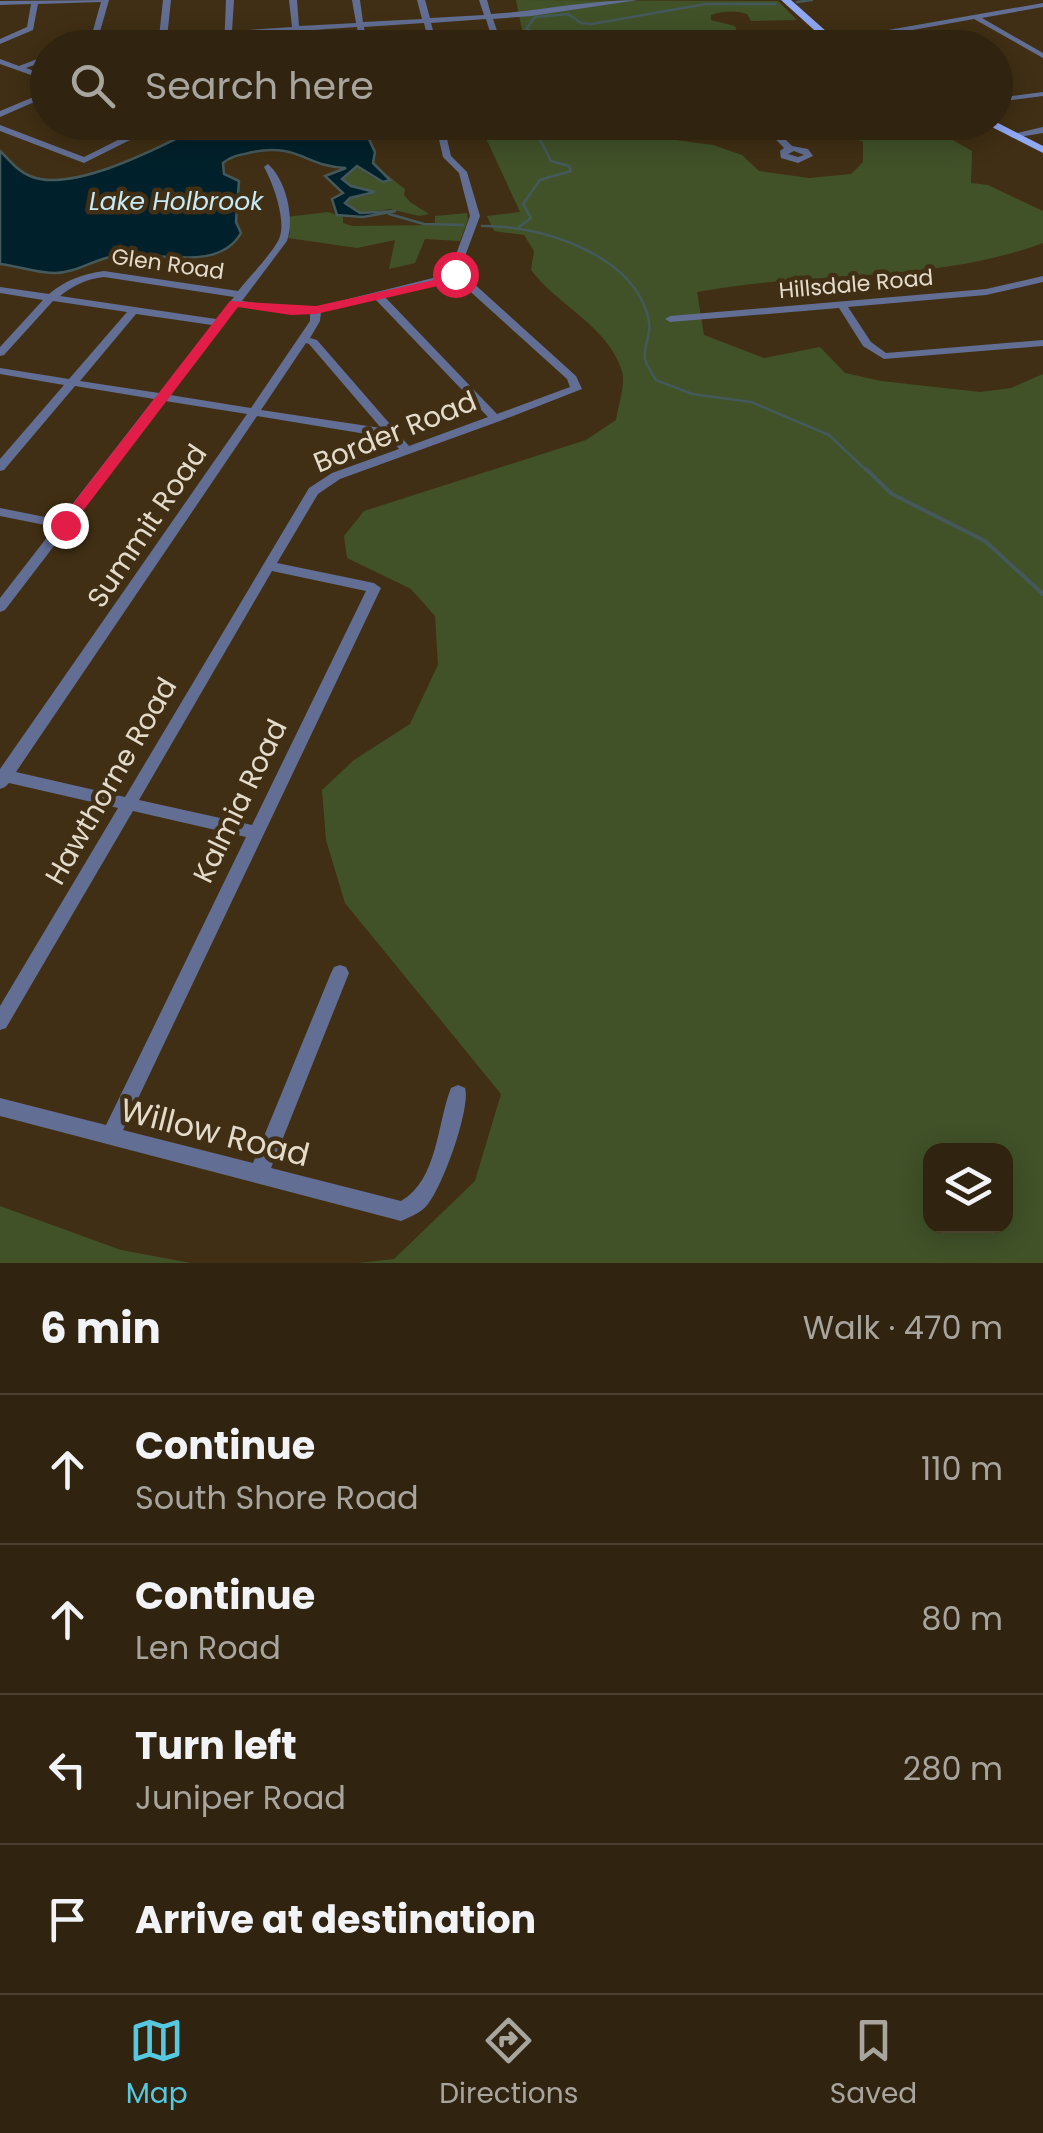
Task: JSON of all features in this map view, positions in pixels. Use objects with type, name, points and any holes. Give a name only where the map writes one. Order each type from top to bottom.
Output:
[{"type":"main road","points":[[786,0],[819,30]]},
{"type":"main road","points":[[1014,136],[1043,150]]},
{"type":"street","points":[[4,2],[104,0],[96,30]]},
{"type":"street","points":[[164,30],[167,0]]},
{"type":"street","points":[[229,30],[230,0]]},
{"type":"street","points":[[293,0],[296,28]]},
{"type":"street","points":[[356,0],[361,30]]},
{"type":"street","points":[[421,0],[429,30]]},
{"type":"street","points":[[483,0],[494,30]]},
{"type":"street","points":[[269,30],[583,10],[634,0]]},
{"type":"street","points":[[0,42],[30,28],[36,3]]},
{"type":"street","points":[[903,29],[1042,6]]},
{"type":"street","points":[[976,17],[998,30]]},
{"type":"street","points":[[1013,39],[1043,56]]},
{"type":"street","points":[[0,61],[30,72]]},
{"type":"street","points":[[20,68],[30,64]]},
{"type":"street","points":[[1013,98],[1043,94]]},
{"type":"street","points":[[0,114],[30,101]]},
{"type":"street","points":[[0,128],[30,139]]},
{"type":"street","points":[[1014,136],[1043,130]]},
{"type":"street","points":[[32,140],[84,160],[125,140]]},
{"type":"street","points":[[238,299],[291,311],[316,310],[453,276],[475,216],[464,174],[446,157],[442,140]]},
{"type":"street","points":[[782,140],[790,148]]},
{"type":"street","points":[[0,607],[286,235],[275,177],[268,167]]},
{"type":"street","name":"Glen Road","points":[[0,353],[53,298],[77,278],[94,274],[238,299]]},
{"type":"street","name":"Border Road","points":[[268,566],[316,488],[567,395],[576,388],[573,380],[520,331],[453,276]]},
{"type":"street","name":"Hillsdale Road","points":[[670,320],[986,292],[1043,278]]},
{"type":"street","points":[[0,290],[219,323]]},
{"type":"street","points":[[378,296],[496,419]]},
{"type":"street","points":[[842,305],[867,344],[884,356],[1043,343]]},
{"type":"street","points":[[0,467],[134,310]]},
{"type":"street","name":"Summit Road","points":[[2,778],[316,322],[316,310]]},
{"type":"street","points":[[304,339],[313,342],[408,451]]},
{"type":"street","points":[[0,371],[390,431]]},
{"type":"street","points":[[0,512],[65,525]]},
{"type":"street","name":"Hawthorne Road","points":[[0,1022],[268,566]]},
{"type":"street","name":"Kalmia Road","points":[[110,1137],[374,588],[268,566]]},
{"type":"street","points":[[2,778],[256,833]]},
{"type":"street","points":[[259,1173],[340,972]]},
{"type":"street","name":"Willow Road","points":[[0,1107],[388,1210],[415,1207],[428,1193],[458,1094]]},
{"type":"green space","points":[[516,0],[778,1],[797,20],[751,21],[747,14],[729,12],[711,15],[711,20],[735,26],[736,30],[522,30]]},
{"type":"green space","points":[[487,140],[675,140],[713,145],[742,155],[759,171],[809,178],[851,174],[863,162],[863,142],[859,140],[953,140],[972,151],[971,183],[988,185],[1043,211],[1043,243],[1001,256],[915,271],[697,292],[704,335],[764,358],[820,347],[845,373],[980,392],[1011,388],[1043,374],[1043,1263],[358,1263],[394,1259],[475,1181],[501,1094],[345,903],[326,840],[322,790],[354,760],[410,724],[438,665],[435,616],[411,589],[347,558],[344,536],[364,511],[586,440],[616,420],[622,389],[622,371],[606,341],[531,270],[534,251],[524,235],[494,231],[487,216],[520,212]]},
{"type":"green space","points":[[359,166],[381,181],[389,181],[387,175],[405,189],[404,195],[410,202],[429,214],[419,216],[390,209],[360,213],[346,205],[350,198],[374,191],[351,186],[342,179]]},
{"type":"green space","points":[[328,212],[343,217],[343,223],[352,226],[435,225],[435,216],[467,213],[468,220],[460,241],[425,239],[415,263],[389,269],[395,240],[357,248],[288,238],[286,217]]},
{"type":"green space","points":[[0,1206],[121,1250],[191,1263],[0,1263]]},
{"type":"water","name":"Lake Holbrook","points":[[174,140],[369,140],[375,152],[373,163],[390,180],[383,182],[357,166],[342,179],[351,186],[375,192],[345,203],[360,213],[396,211],[363,217],[337,215],[332,199],[343,193],[325,176],[346,168],[281,151],[253,152],[223,163],[224,174],[239,181],[236,222],[241,233],[231,246],[217,253],[184,258],[115,256],[55,273],[0,264],[0,151],[17,168],[46,180],[87,175]]},
{"type":"waterway","points":[[797,2],[812,0]]},
{"type":"waterway","points":[[529,30],[535,17],[568,14],[581,23],[592,24],[706,4],[775,4]]},
{"type":"waterway","points":[[519,227],[531,218],[523,204],[540,180],[571,171],[569,166],[551,161],[540,140]]},
{"type":"waterway","points":[[389,214],[424,224],[463,225]]},
{"type":"waterway","points":[[482,226],[554,237],[601,258],[637,292],[647,313],[645,359],[656,380],[692,394],[751,402],[829,435],[868,472]]},
{"type":"waterway","points":[[866,469],[892,494],[985,541],[1043,594]]},
{"type":"route","points":[[65,525],[146,414],[235,303],[291,311],[316,310],[438,283],[455,274]]}]
